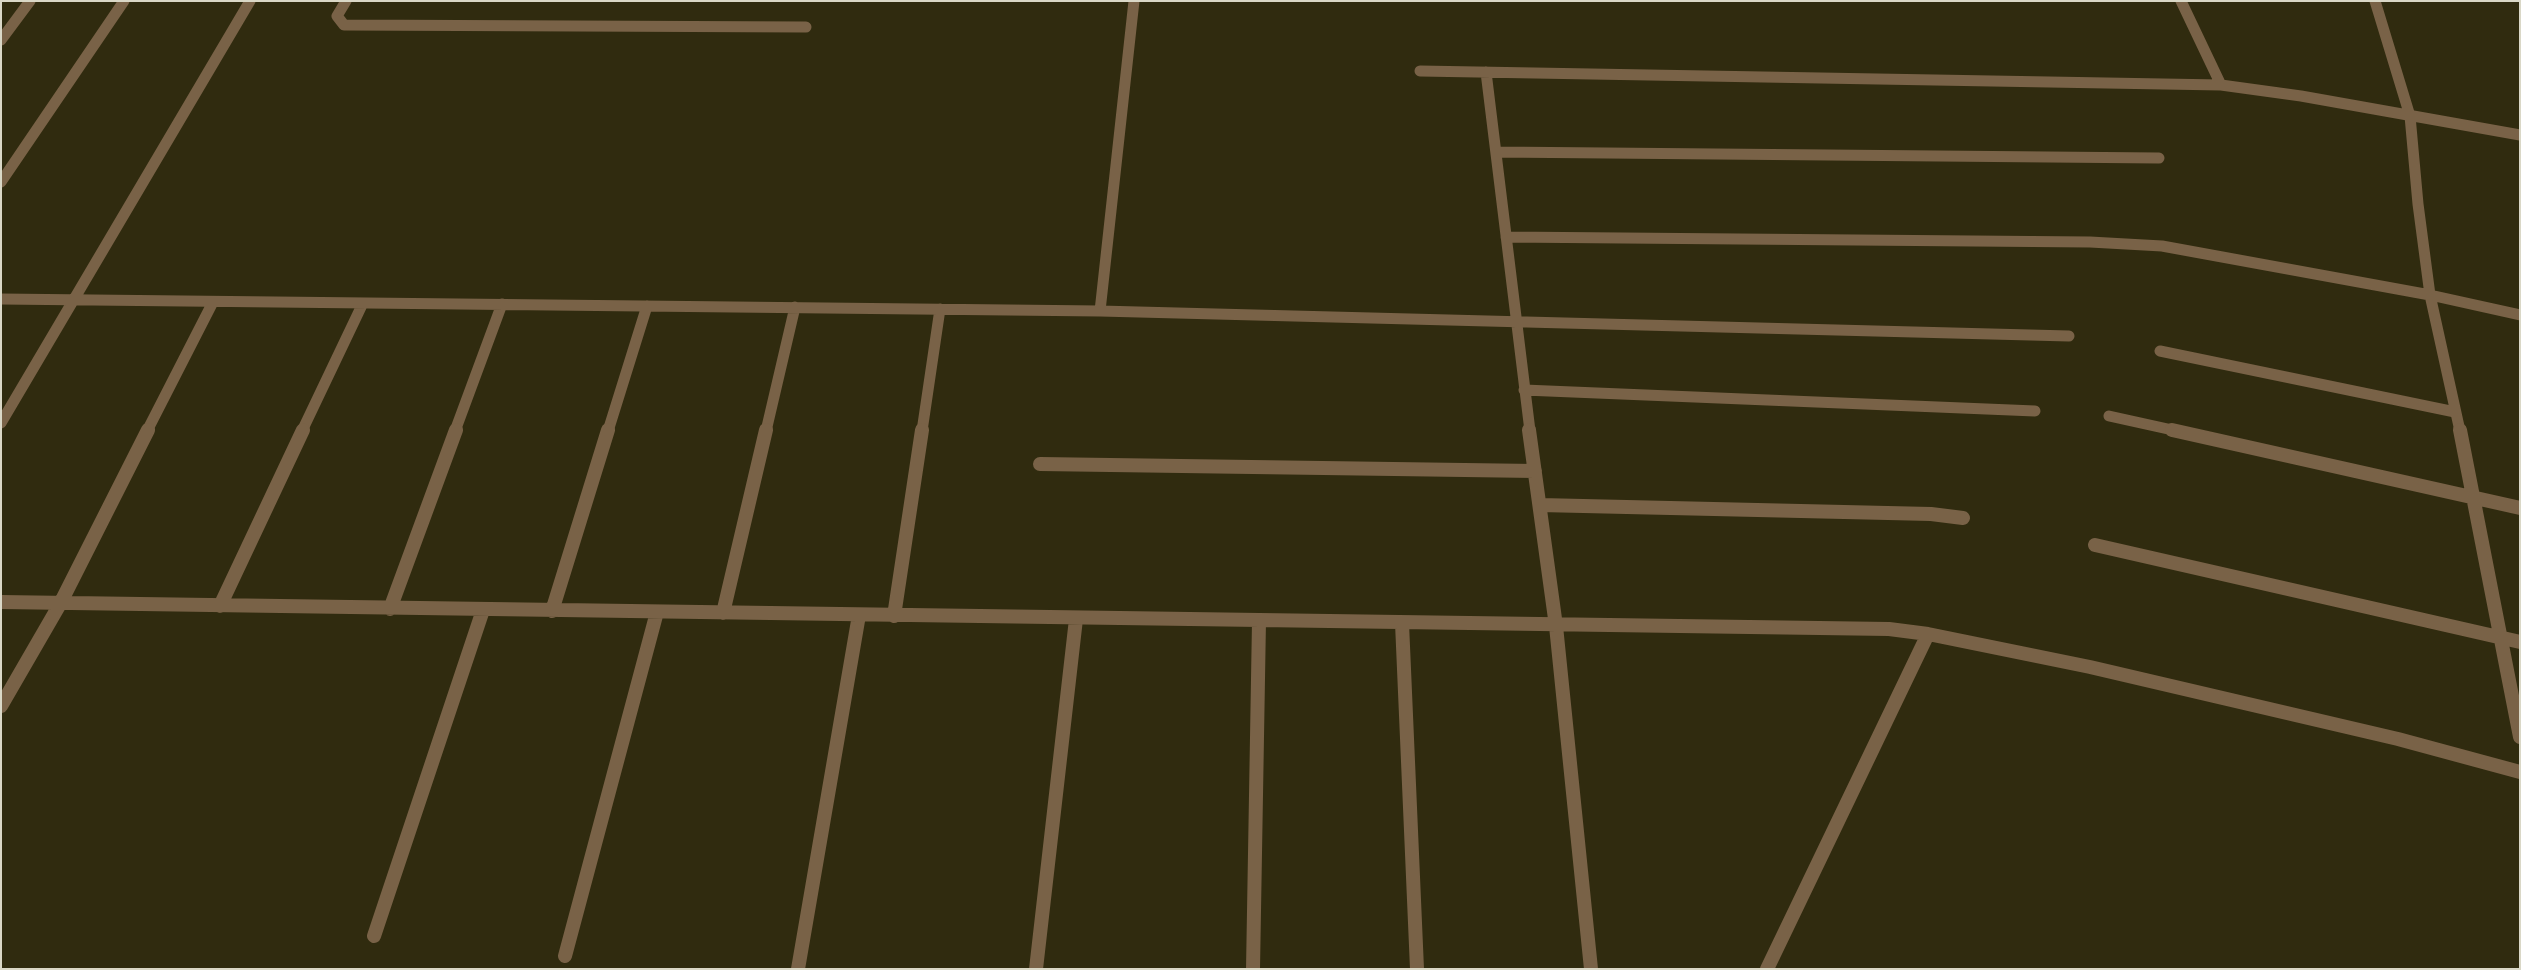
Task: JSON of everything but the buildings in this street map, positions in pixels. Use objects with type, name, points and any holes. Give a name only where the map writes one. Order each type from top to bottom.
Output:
[{"type":"street","points":[[1,40],[30,1]]},
{"type":"street","points":[[1,182],[124,1]]},
{"type":"street","points":[[1,422],[250,1]]},
{"type":"street","points":[[346,1],[337,16],[344,24],[806,27]]},
{"type":"street","points":[[1100,311],[1134,1]]},
{"type":"street","points":[[2181,1],[2221,85]]},
{"type":"street","points":[[2375,1],[2410,116],[2418,204],[2430,295],[2474,498],[2520,737]]},
{"type":"street","points":[[1420,71],[2221,85],[2301,96],[2520,135]]},
{"type":"street","points":[[1486,72],[1524,390],[1556,626],[1591,969]]},
{"type":"street","points":[[1496,152],[2159,158]]},
{"type":"street","points":[[1506,237],[2090,242],[2162,246],[2430,295],[2520,315]]},
{"type":"street","points":[[1,299],[1100,311],[1516,320],[2069,336]]},
{"type":"street","points":[[1,706],[60,604],[213,302]]},
{"type":"street","points":[[220,606],[363,303]]},
{"type":"street","points":[[390,609],[502,304]]},
{"type":"street","points":[[552,611],[647,306]]},
{"type":"street","points":[[723,613],[795,307]]},
{"type":"street","points":[[894,616],[940,309]]},
{"type":"street","points":[[2160,351],[2455,412]]},
{"type":"street","points":[[1524,390],[2035,411]]},
{"type":"street","points":[[2109,416],[2520,508]]},
{"type":"street","points":[[1040,464],[1535,471]]},
{"type":"street","points":[[1540,505],[1931,514],[1963,518]]},
{"type":"street","points":[[2095,544],[2520,642]]},
{"type":"street","points":[[1,602],[1556,626],[1889,629],[1928,634],[2090,667],[2398,739],[2520,772]]},
{"type":"street","points":[[374,936],[483,610]]},
{"type":"street","points":[[566,956],[657,612]]},
{"type":"street","points":[[798,969],[859,615]]},
{"type":"street","points":[[1036,969],[1076,619]]},
{"type":"street","points":[[1254,969],[1259,621]]},
{"type":"street","points":[[1402,623],[1417,969]]},
{"type":"street","points":[[1767,969],[1928,634]]}]
